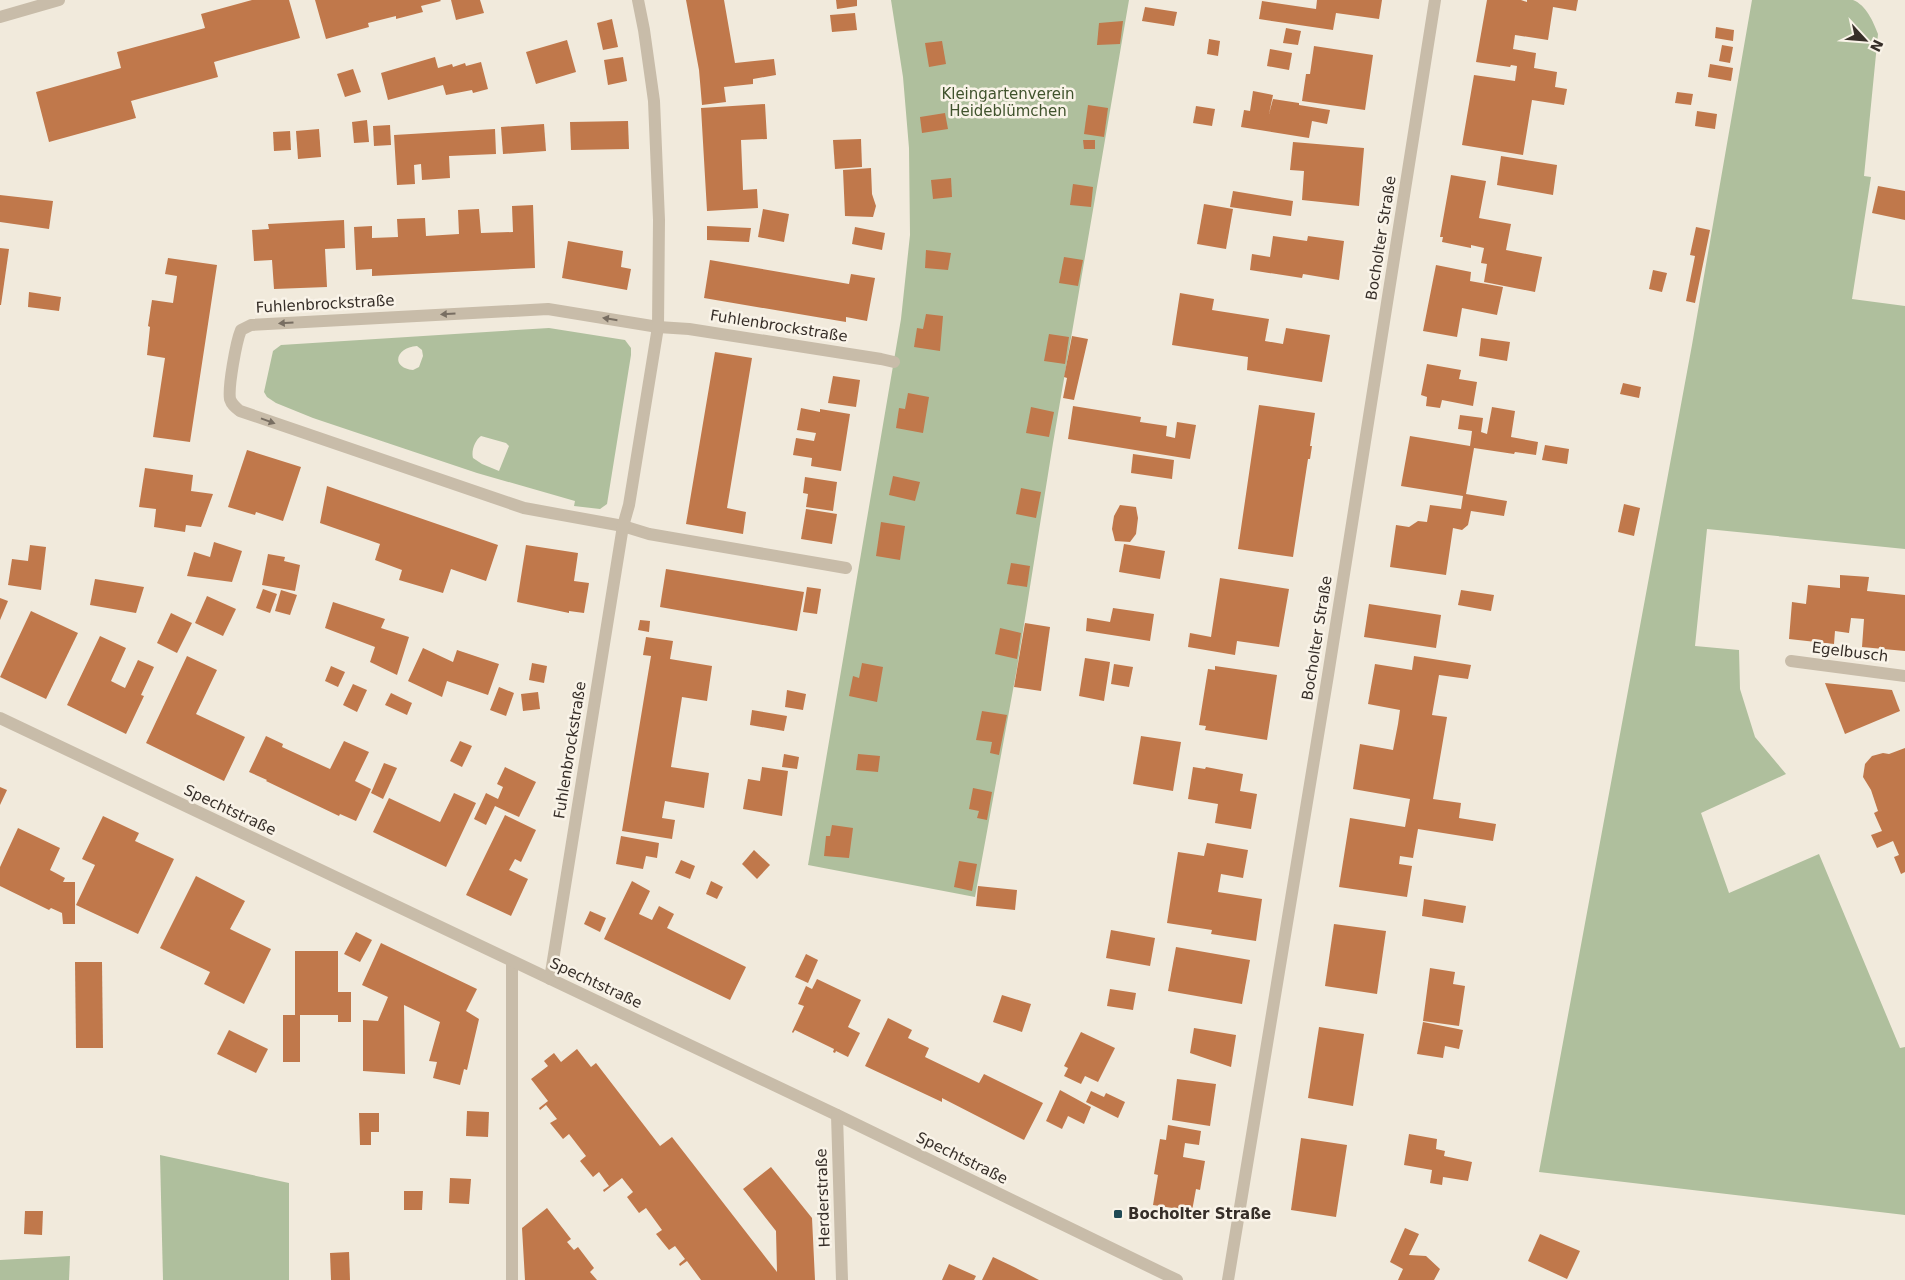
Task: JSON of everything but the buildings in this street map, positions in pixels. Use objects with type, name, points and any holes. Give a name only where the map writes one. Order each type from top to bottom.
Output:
[{"type":"street","points":[[0,16],[58,0]]},
{"type":"street","name":"Fuhlenbrockstraße","points":[[550,979],[623,526],[629,505],[658,327],[659,220],[654,102],[638,0]]},
{"type":"street","name":"Bocholter Straße","points":[[1228,1280],[1328,675],[1435,0]]},
{"type":"street","name":"Fuhlenbrockstraße","points":[[846,568],[650,534],[623,526],[524,508],[240,411],[233,406],[230,396],[236,340],[241,330],[251,325],[548,309],[658,327],[689,329],[894,362]]},
{"type":"street","name":"Egelbusch","points":[[1791,661],[1905,676]]},
{"type":"street","name":"Spechtstraße","points":[[0,718],[837,1115],[1177,1280]]},
{"type":"street","points":[[512,962],[512,1280]]},
{"type":"street","name":"Herderstraße","points":[[837,1115],[842,1280]]},
{"type":"green space","name":"Kleingartenverein Heideblümchen","points":[[891,0],[1129,0],[1053,443],[1017,668],[975,897],[808,865],[901,319],[910,235],[909,148],[903,77]]},
{"type":"green space","points":[[1752,0],[1853,0],[1858,2],[1865,10],[1878,34],[1864,176],[1871,177],[1852,299],[1905,306],[1905,549],[1707,529],[1695,646],[1739,650],[1740,689],[1755,737],[1786,774],[1701,813],[1729,893],[1819,854],[1900,1048],[1905,1047],[1905,1215],[1539,1172],[1692,345]]},
{"type":"green space","points":[[549,328],[625,340],[631,348],[631,355],[607,504],[600,509],[574,506],[575,501],[477,473],[313,418],[276,403],[267,397],[264,392],[273,351],[281,345]],"holes":[[[417,346],[422,350],[423,356],[419,367],[413,370],[405,368],[398,361],[398,357],[410,347]],[[481,436],[506,443],[509,446],[499,471],[473,458],[474,446]]]},
{"type":"green space","points":[[160,1155],[289,1183],[289,1280],[163,1280]]},
{"type":"green space","points":[[70,1256],[69,1280],[0,1280],[0,1260]]},
{"type":"place","name":"Bocholter Straße","points":[[1118,1214]]}]
